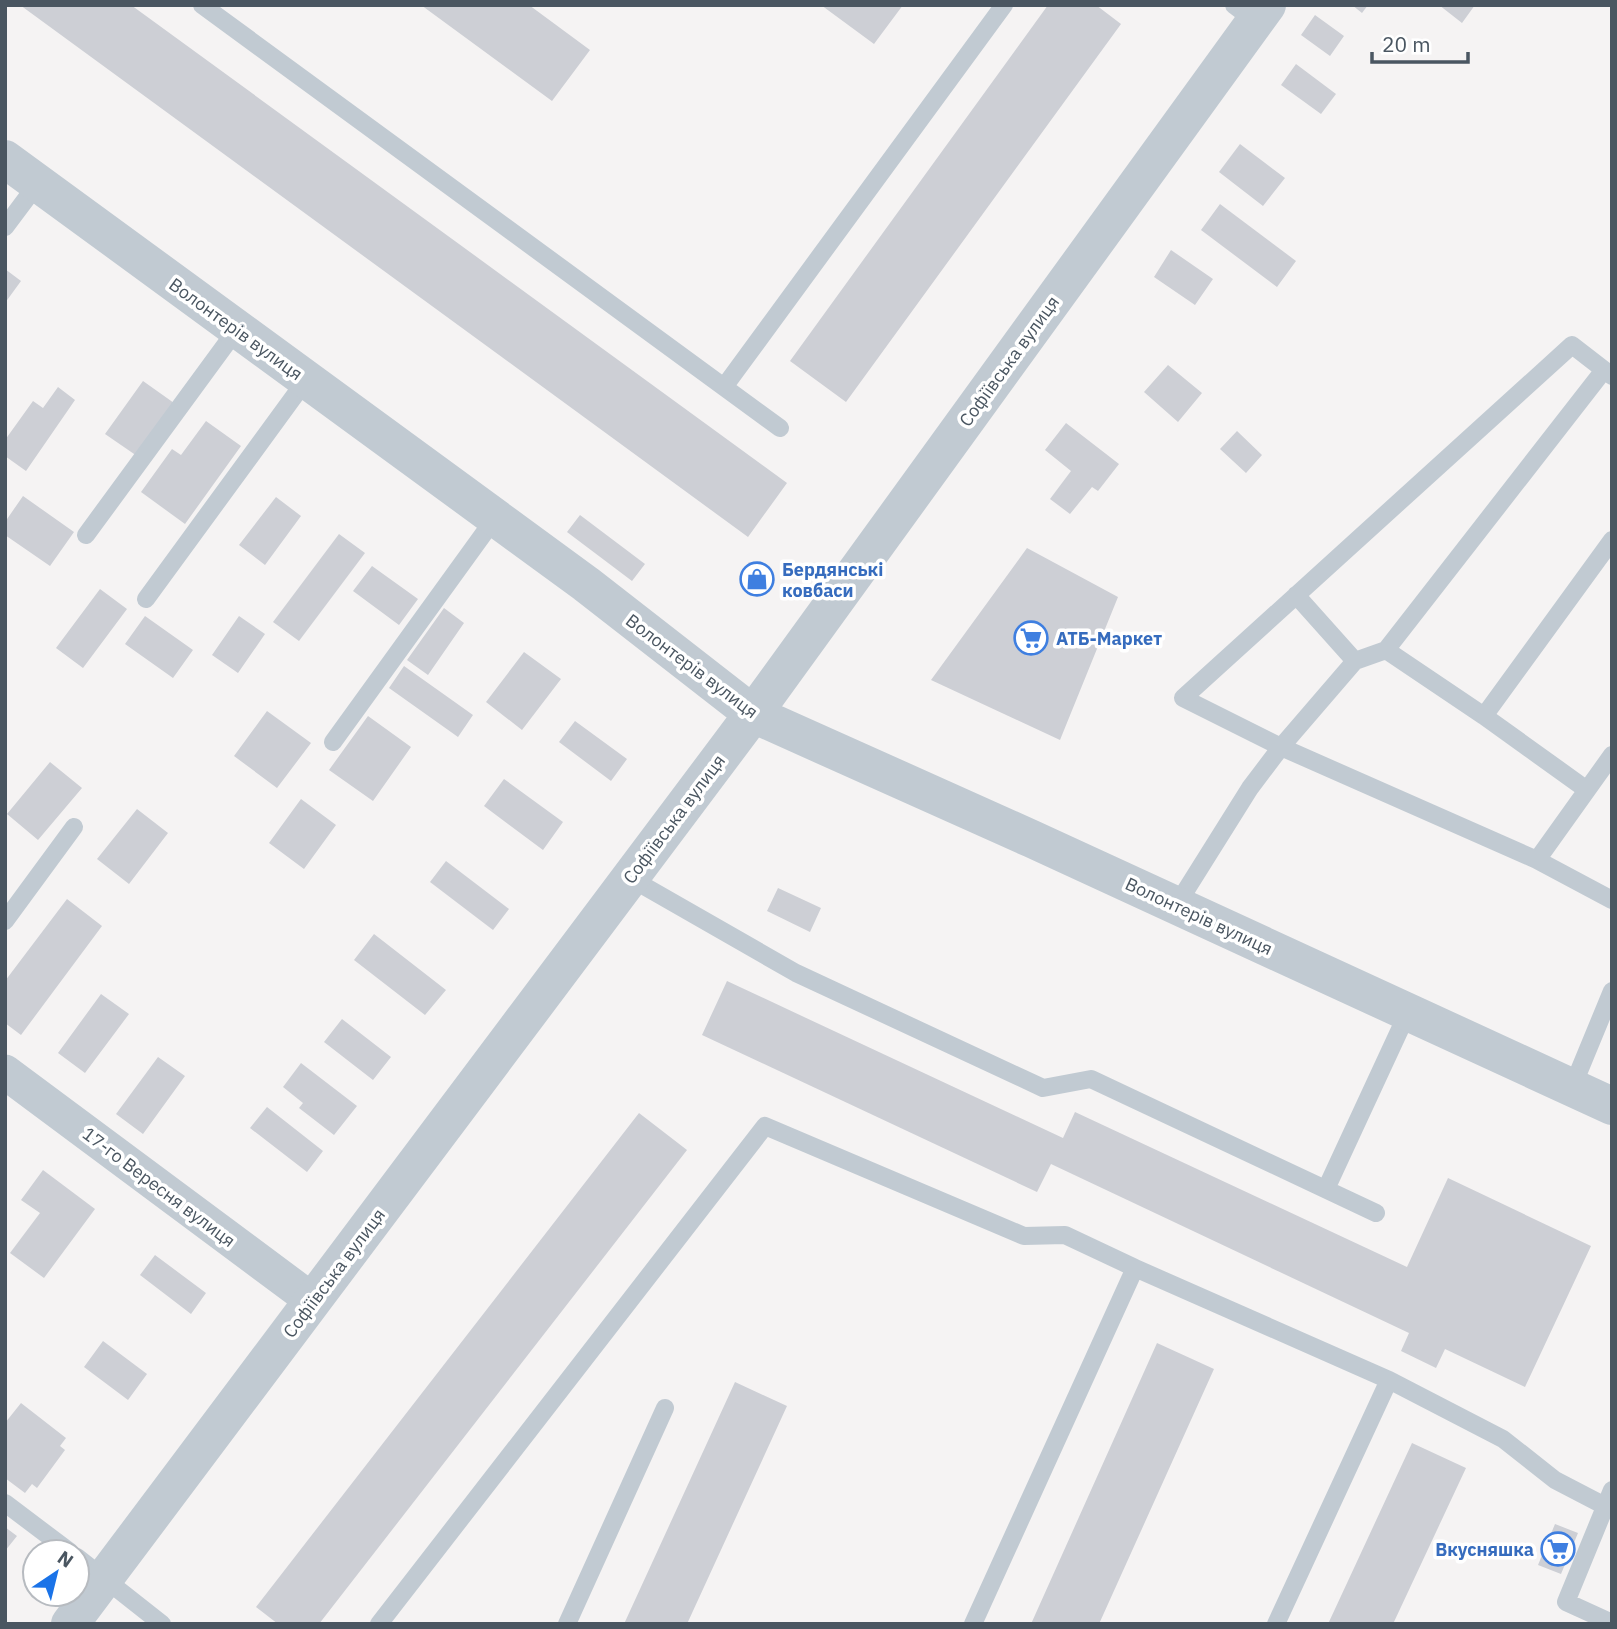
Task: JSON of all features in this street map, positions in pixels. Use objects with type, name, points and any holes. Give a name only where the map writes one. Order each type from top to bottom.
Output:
[{"type":"street","name":"Софіївська вулиця","points":[[91,1568],[313,1301],[753,714],[1252,10]]},
{"type":"street","name":"Волонтерів вулиця","points":[[5,159],[586,584],[753,714],[1032,839],[1612,1106]]},
{"type":"street","name":"17-го Вересня вулиця","points":[[5,1072],[313,1301]]},
{"type":"lane","points":[[202,5],[780,428]]},
{"type":"lane","points":[[724,387],[1004,5]]},
{"type":"lane","points":[[5,228],[38,183]]},
{"type":"lane","points":[[86,535],[237,329]]},
{"type":"lane","points":[[1176,906],[1250,788],[1281,747],[1355,661],[1386,650],[1608,373],[1572,345],[1183,698],[1281,747],[1537,860],[1612,900]]},
{"type":"lane","points":[[146,599],[306,380]]},
{"type":"lane","points":[[333,742],[495,518]]},
{"type":"lane","points":[[1484,716],[1612,540]]},
{"type":"lane","points":[[1296,595],[1355,661]]},
{"type":"lane","points":[[1386,650],[1587,790]]},
{"type":"lane","points":[[1537,860],[1612,755]]},
{"type":"lane","points":[[5,921],[74,827]]},
{"type":"lane","points":[[630,878],[796,973],[1043,1088],[1091,1079],[1376,1213]]},
{"type":"lane","points":[[1572,1088],[1612,990]]},
{"type":"lane","points":[[1326,1189],[1408,1012]]},
{"type":"lane","points":[[379,1624],[765,1126],[1024,1236],[1065,1235],[1389,1380],[1503,1439],[1555,1480],[1608,1498],[1566,1602],[1612,1623]]},
{"type":"lane","points":[[973,1624],[1135,1268]]},
{"type":"lane","points":[[1276,1624],[1389,1380]]},
{"type":"lane","points":[[567,1624],[665,1408]]},
{"type":"lane","points":[[5,1503],[51,1538]]},
{"type":"lane","points":[[91,1568],[162,1624]]},
{"type":"building","points":[[20,5],[131,5],[787,483],[748,537]]},
{"type":"building","points":[[421,5],[529,5],[590,50],[552,101]]},
{"type":"building","points":[[821,5],[903,5],[874,44]]},
{"type":"building","points":[[1048,5],[1096,5],[1121,24],[846,402],[790,361]]},
{"type":"building","points":[[1352,5],[1368,5],[1362,13]]},
{"type":"building","points":[[1439,5],[1475,5],[1462,23]]},
{"type":"building","points":[[1315,15],[1344,36],[1330,56],[1301,35]]},
{"type":"building","points":[[1296,64],[1336,94],[1321,114],[1281,85]]},
{"type":"building","points":[[1240,144],[1285,178],[1263,206],[1219,172]]},
{"type":"building","points":[[1220,204],[1296,261],[1277,287],[1201,230]]},
{"type":"building","points":[[1171,250],[1213,279],[1195,305],[1154,277]]},
{"type":"building","points":[[5,269],[21,281],[5,303]]},
{"type":"building","points":[[1168,365],[1202,393],[1178,422],[1144,392]]},
{"type":"building","points":[[143,381],[174,403],[137,456],[105,434]]},
{"type":"building","points":[[58,387],[75,400],[26,471],[5,456],[5,440],[33,401],[43,408]]},
{"type":"building","points":[[206,421],[241,446],[185,524],[141,492],[172,449],[181,455]]},
{"type":"building","points":[[1066,423],[1119,464],[1098,491],[1092,487],[1070,514],[1050,499],[1071,471],[1045,450]]},
{"type":"building","points":[[1237,431],[1262,455],[1246,473],[1220,449]]},
{"type":"building","points":[[23,496],[74,532],[50,566],[5,535],[5,522]]},
{"type":"building","points":[[276,497],[301,516],[265,565],[239,545]]},
{"type":"building","points":[[580,515],[645,564],[632,581],[567,532]]},
{"type":"building","points":[[339,534],[365,553],[299,641],[273,622]]},
{"type":"building","name":"АТБ-Маркет","points":[[1027,548],[1118,597],[1060,740],[931,680]]},
{"type":"building","name":"Бердянські ковбаси","points":[[749,562],[775,580],[765,595],[739,577]]},
{"type":"building","points":[[372,566],[418,599],[399,625],[353,591]]},
{"type":"building","points":[[100,589],[127,609],[83,668],[56,648]]},
{"type":"building","points":[[444,608],[464,623],[428,675],[407,660]]},
{"type":"building","points":[[145,616],[193,650],[173,678],[125,644]]},
{"type":"building","points":[[239,616],[265,634],[238,673],[212,655]]},
{"type":"building","points":[[524,652],[561,679],[522,730],[486,702]]},
{"type":"building","points":[[404,666],[473,715],[458,737],[389,688]]},
{"type":"building","points":[[267,711],[311,743],[277,788],[234,756]]},
{"type":"building","points":[[368,716],[411,747],[373,801],[329,770]]},
{"type":"building","points":[[575,721],[627,759],[611,781],[559,742]]},
{"type":"building","points":[[50,762],[82,788],[38,840],[7,814]]},
{"type":"building","points":[[504,779],[563,822],[543,850],[484,806]]},
{"type":"building","points":[[301,799],[336,825],[304,869],[269,843]]},
{"type":"building","points":[[137,809],[168,833],[129,884],[97,859]]},
{"type":"building","points":[[446,861],[509,909],[493,930],[430,882]]},
{"type":"building","points":[[778,888],[821,908],[810,932],[767,911]]},
{"type":"building","points":[[67,899],[102,926],[21,1035],[5,1023],[5,981]]},
{"type":"building","points":[[374,934],[446,990],[425,1015],[354,960]]},
{"type":"building","points":[[727,981],[1063,1138],[1075,1112],[1407,1267],[1448,1178],[1591,1246],[1525,1387],[1445,1349],[1436,1368],[1401,1351],[1409,1333],[1051,1164],[1037,1192],[702,1035]]},
{"type":"building","points":[[101,994],[129,1014],[85,1073],[58,1053]]},
{"type":"building","points":[[342,1019],[391,1057],[373,1080],[324,1042]]},
{"type":"building","points":[[158,1057],[185,1076],[143,1134],[116,1114]]},
{"type":"building","points":[[301,1063],[357,1106],[334,1135],[299,1108],[303,1103],[283,1087]]},
{"type":"building","points":[[267,1107],[323,1151],[307,1172],[250,1128]]},
{"type":"building","points":[[639,1113],[687,1150],[319,1624],[278,1624],[256,1607]]},
{"type":"building","points":[[43,1170],[95,1209],[44,1278],[10,1253],[40,1213],[21,1200]]},
{"type":"building","points":[[155,1255],[206,1293],[191,1314],[140,1275]]},
{"type":"building","points":[[103,1341],[147,1374],[128,1400],[84,1367]]},
{"type":"building","points":[[1157,1343],[1214,1369],[1099,1624],[1031,1624]]},
{"type":"building","points":[[735,1382],[787,1406],[687,1624],[624,1624]]},
{"type":"building","points":[[21,1403],[66,1438],[60,1446],[65,1450],[37,1488],[32,1484],[25,1493],[5,1478],[5,1423]]},
{"type":"building","points":[[1412,1443],[1466,1468],[1393,1624],[1328,1624]]},
{"type":"building","name":"Вкусняшка","points":[[1555,1524],[1578,1533],[1561,1574],[1538,1565]]},
{"type":"building","points":[[5,1527],[17,1536],[5,1551]]},
{"type":"place","name":"Бердянські ковбаси","points":[[757,579]]},
{"type":"place","name":"АТБ-Маркет","points":[[1031,638]]},
{"type":"place","name":"Вкусняшка","points":[[1558,1549]]}]
